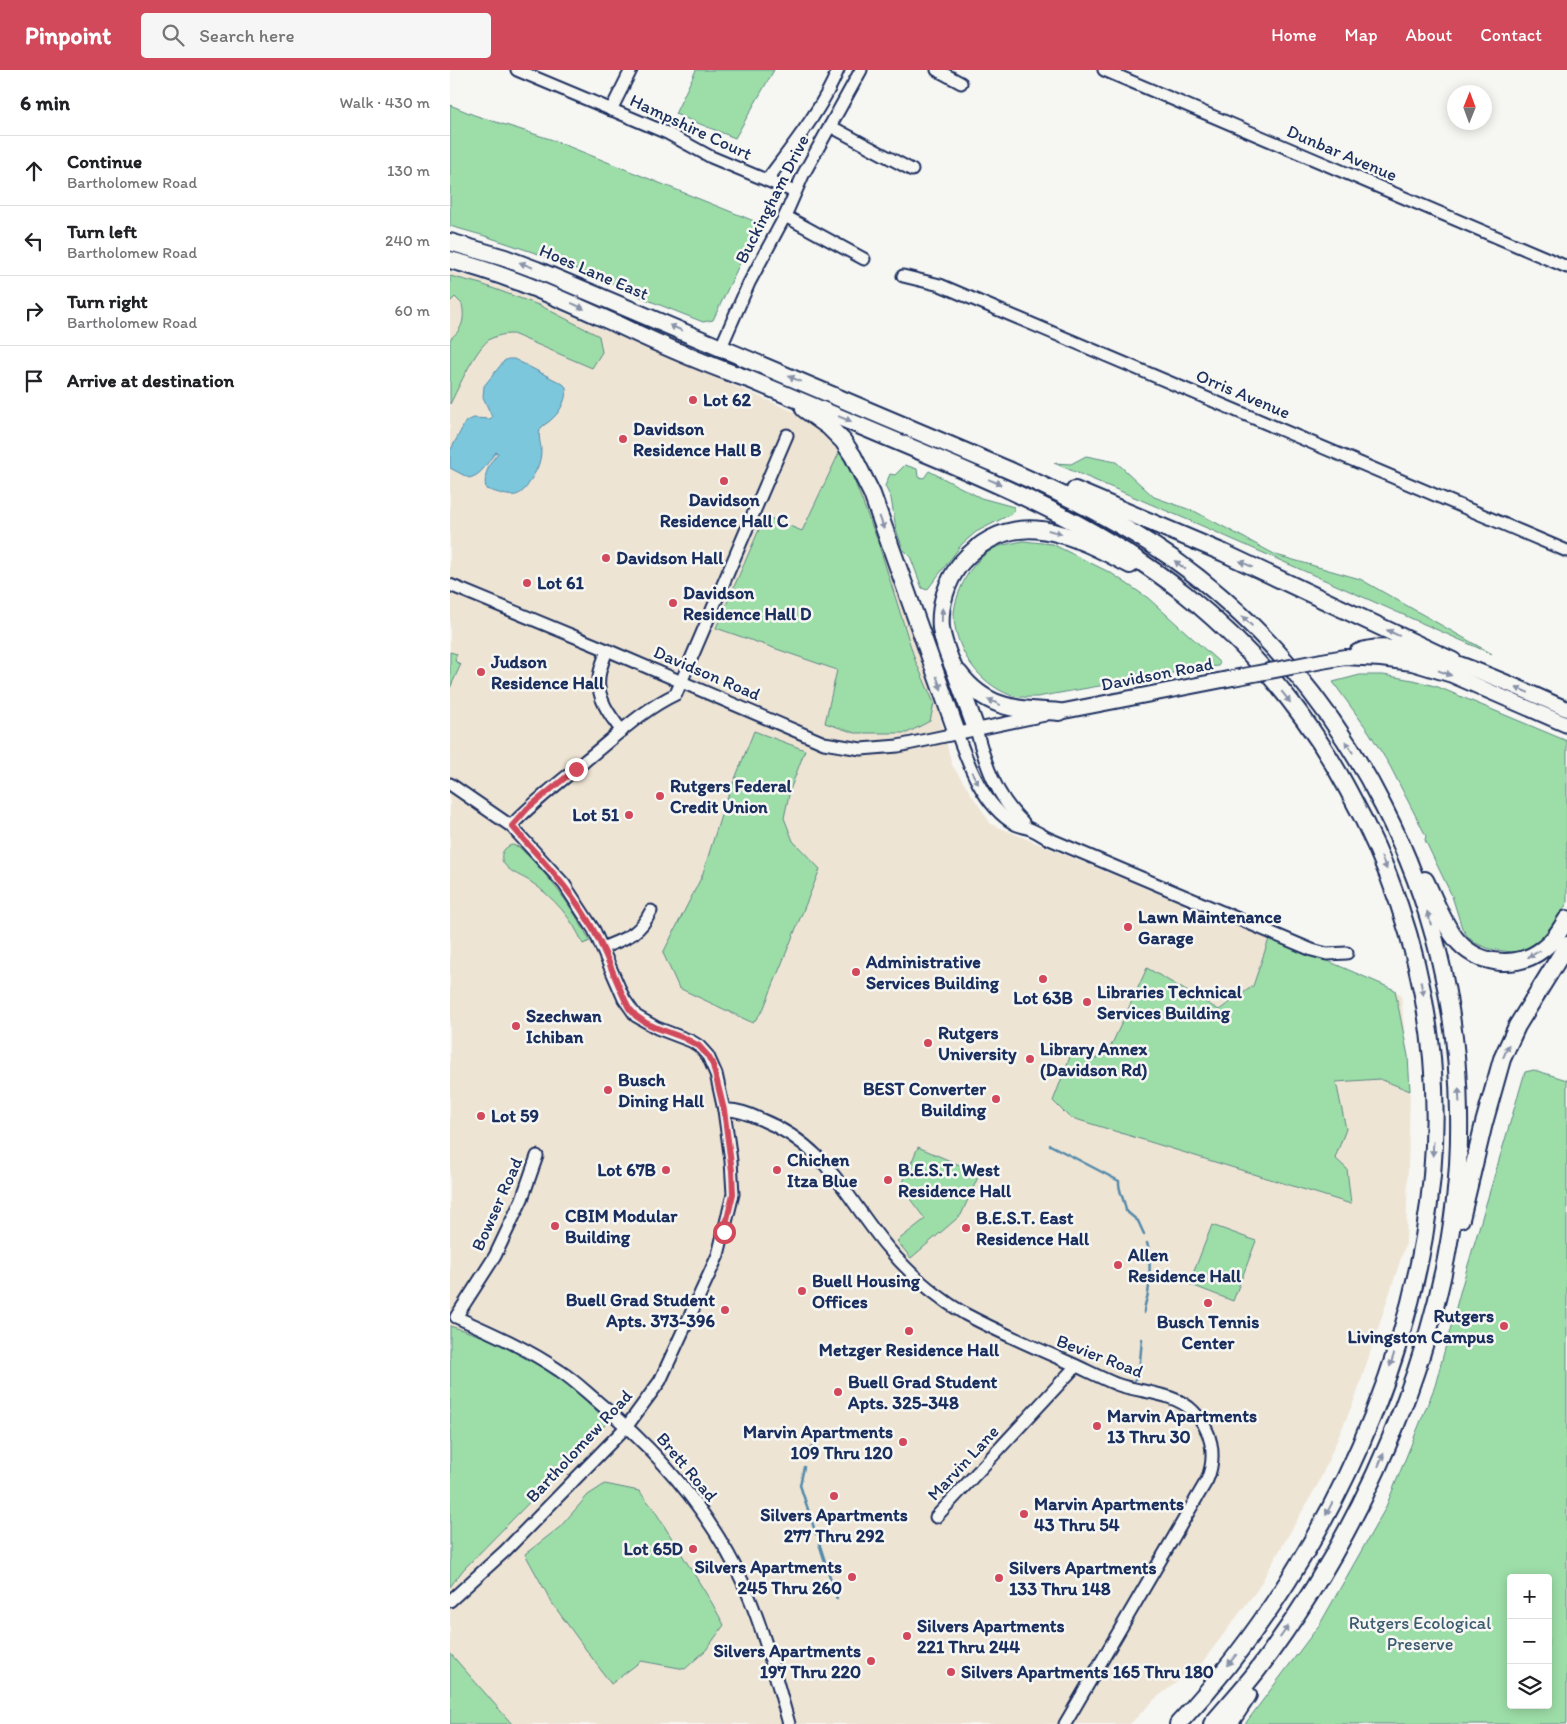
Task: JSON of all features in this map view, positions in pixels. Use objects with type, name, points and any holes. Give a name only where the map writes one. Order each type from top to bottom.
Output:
[{"type":"highway","name":"Hoes Lane East","points":[[450,242],[538,270],[908,427]]},
{"type":"highway","name":"Hoes Lane East","points":[[450,260],[526,283],[713,366],[752,380]]},
{"type":"highway","points":[[752,380],[1004,486],[1058,512],[1104,537],[1148,566],[1185,594],[1239,643],[1269,676],[1309,726],[1335,766],[1359,810],[1384,865],[1410,940],[1423,996],[1432,1060],[1434,1140],[1426,1221],[1414,1284],[1392,1362],[1364,1438],[1329,1511],[1291,1578],[1235,1657],[1178,1724]]},
{"type":"highway","points":[[752,380],[803,408],[843,441],[854,456],[872,494],[957,733]]},
{"type":"highway","points":[[908,427],[1000,458],[1163,526],[1453,661]]},
{"type":"highway","points":[[908,427],[1030,479],[1107,517],[1176,561],[1218,594],[1261,636],[1293,670],[1331,718],[1375,789],[1407,857],[1427,912],[1440,956],[1454,1034],[1460,1115],[1458,1164],[1452,1221],[1428,1331],[1408,1394],[1373,1478],[1328,1564],[1308,1597],[1256,1672],[1212,1724]]},
{"type":"highway","points":[[976,729],[944,644],[941,627],[941,609],[947,587],[957,568],[970,552],[989,539],[1022,529],[1034,528],[1060,533],[1144,574],[1217,623]]},
{"type":"highway","points":[[951,662],[964,680],[990,701],[1009,708],[1059,712]]},
{"type":"highway","points":[[1407,857],[1419,867],[1455,938],[1469,951],[1481,958],[1507,962],[1533,955],[1550,942],[1567,919]]},
{"type":"highway","points":[[1440,1282],[1454,1253],[1484,1123],[1502,1059],[1517,1026],[1567,945]]},
{"type":"highway","points":[[1229,1724],[1252,1690],[1256,1672]]},
{"type":"main road","name":"Davidson Road","points":[[1346,657],[1361,650],[1390,648],[1414,650],[1453,661],[1567,709]]},
{"type":"main road","name":"Davidson Road","points":[[1059,712],[1346,657],[1397,660],[1433,669],[1567,725]]},
{"type":"street","name":"Hampshire Court","points":[[517,70],[667,133],[711,157],[795,192]]},
{"type":"street","points":[[611,110],[631,70]]},
{"type":"street","points":[[767,180],[820,106],[829,92],[838,70]]},
{"type":"street","name":"Buckingham Drive","points":[[721,347],[749,283],[785,216],[795,192],[861,70]]},
{"type":"street","points":[[937,70],[961,83]]},
{"type":"street","name":"Dunbar Avenue","points":[[1104,70],[1567,267]]},
{"type":"street","points":[[830,126],[912,170]]},
{"type":"street","points":[[785,216],[864,259]]},
{"type":"street","name":"Orris Avenue","points":[[903,276],[949,289],[1567,551]]},
{"type":"street","points":[[512,826],[528,808],[622,731],[657,703],[676,694],[787,435]]},
{"type":"street","name":"Davidson Road","points":[[450,585],[824,743],[861,749],[898,746],[1059,712]]},
{"type":"street","points":[[607,650],[598,678],[600,694],[610,714],[622,731]]},
{"type":"street","points":[[976,729],[986,766],[993,781],[1010,810],[1030,828],[1047,838],[1312,950],[1327,954],[1347,953]]},
{"type":"street","points":[[957,733],[976,782],[993,804],[1016,824],[1030,828]]},
{"type":"street","name":"Bartholomew Road","points":[[450,784],[512,826],[564,884],[594,930],[624,999],[636,1016],[657,1028],[691,1041],[699,1046],[708,1056],[716,1074],[724,1110],[731,1160],[733,1194],[718,1255],[660,1381],[627,1426],[505,1551],[450,1601]]},
{"type":"street","points":[[602,948],[630,937],[639,930],[651,911]]},
{"type":"street","name":"Bevier Road","points":[[724,1110],[733,1110],[772,1124],[795,1137],[813,1152],[840,1181],[889,1250],[921,1282],[944,1301],[1018,1341],[1118,1384],[1185,1404],[1206,1428],[1213,1453],[1211,1470],[1207,1480],[1065,1724]]},
{"type":"street","name":"Bowser Road","points":[[456,1317],[495,1256],[522,1198],[537,1156]]},
{"type":"street","name":"Brett Road","points":[[456,1317],[515,1344],[562,1371],[627,1426],[665,1464],[706,1517],[744,1586],[756,1615],[790,1724]]},
{"type":"street","name":"Marvin Lane","points":[[936,1517],[1076,1366]]},
{"type":"shaded area","name":"Rutgers University","points":[[450,272],[472,277],[523,295],[797,413],[826,433],[845,455],[855,475],[883,549],[936,702],[952,765],[991,824],[1401,994],[1410,1091],[1406,1243],[1356,1396],[1319,1482],[1257,1590],[1201,1664],[1156,1698],[1130,1724],[450,1724]]},
{"type":"green space","points":[[696,70],[774,70],[735,138],[675,114]]},
{"type":"green space","points":[[450,105],[474,115],[550,139],[759,223],[713,320],[703,322],[553,259],[450,226]]},
{"type":"green space","points":[[450,276],[481,284],[541,306],[599,336],[602,352],[592,368],[513,334],[490,339],[479,351],[450,404],[450,339],[458,331],[462,323],[463,314],[462,304],[455,297],[450,302]]},
{"type":"green space","points":[[840,451],[852,475],[877,539],[915,660],[934,703],[930,721],[907,733],[855,733],[825,723],[837,670],[716,628],[765,516],[802,531]]},
{"type":"green space","points":[[1086,456],[1116,462],[1154,497],[1196,512],[1276,555],[1360,579],[1492,654],[1200,525],[1054,463],[1071,464]]},
{"type":"green space","points":[[905,465],[917,469],[918,477],[924,478],[929,471],[981,498],[1014,507],[1014,511],[1011,514],[976,532],[962,544],[927,590],[922,588],[910,556],[903,549],[896,529],[891,498],[885,486],[890,474],[895,475]]},
{"type":"green space","points":[[1023,541],[1052,544],[1111,573],[1148,598],[1220,663],[1218,666],[1037,697],[1013,696],[999,690],[979,674],[965,654],[956,631],[955,607],[966,577],[982,558],[997,547]]},
{"type":"green space","points":[[450,652],[457,654],[456,662],[461,664],[450,688]]},
{"type":"green space","points":[[1360,675],[1383,675],[1413,680],[1438,687],[1567,741],[1567,903],[1549,933],[1538,943],[1525,950],[1511,952],[1490,949],[1475,943],[1462,928],[1452,896],[1425,840],[1426,836],[1390,766],[1369,732],[1333,682]]},
{"type":"green space","points":[[754,731],[805,750],[790,790],[784,818],[793,841],[820,869],[763,1010],[753,1023],[679,988],[663,953],[702,876],[723,809]]},
{"type":"green space","points":[[512,845],[519,847],[530,857],[549,879],[575,915],[590,941],[583,944],[568,917],[554,902],[539,888],[505,865],[502,853]]},
{"type":"green space","points":[[1270,936],[1395,990],[1408,1056],[1410,1091],[1380,1079],[1336,1082],[1346,1129],[1335,1158],[1347,1169],[1351,1204],[1069,1117],[1053,1101],[1073,1049],[1094,1060],[1111,1046],[1147,968],[1219,1010],[1253,986]]},
{"type":"green space","name":"Rutgers Ecological Preserve","points":[[1534,1070],[1567,1080],[1567,1724],[1245,1724],[1320,1624],[1385,1509],[1435,1386],[1461,1289],[1525,1072]]},
{"type":"green space","points":[[918,1147],[962,1166],[961,1170],[978,1177],[961,1215],[911,1258],[897,1241],[925,1219],[901,1187]]},
{"type":"green space","points":[[1212,1225],[1256,1241],[1233,1301],[1189,1284]]},
{"type":"green space","points":[[450,1326],[512,1346],[558,1373],[608,1422],[463,1570],[450,1587]]},
{"type":"green space","points":[[605,1484],[639,1491],[653,1508],[724,1625],[706,1650],[685,1669],[641,1661],[611,1684],[552,1603],[525,1554],[560,1527],[588,1495]]},
{"type":"green space","points":[[450,1653],[512,1724],[450,1724]]},
{"type":"water","points":[[514,359],[566,387],[566,396],[561,408],[540,431],[541,454],[536,470],[524,490],[514,495],[502,494],[486,489],[486,474],[489,465],[498,453],[496,452],[478,474],[469,478],[450,468],[450,451],[466,421],[474,418],[490,419],[492,417],[483,397],[484,386],[504,361]]},
{"type":"waterway","points":[[1050,1145],[1119,1181],[1126,1211],[1138,1221],[1144,1234]]},
{"type":"waterway","points":[[1144,1313],[1149,1279],[1147,1243]]},
{"type":"waterway","points":[[1134,1381],[1139,1372],[1142,1339]]},
{"type":"waterway","points":[[805,1457],[812,1446]]},
{"type":"waterway","points":[[804,1467],[800,1485],[816,1534]]},
{"type":"waterway","points":[[819,1543],[837,1599]]},
{"type":"place","name":"Lot 62","points":[[693,400]]},
{"type":"place","name":"Davidson Residence Hall B","points":[[623,439]]},
{"type":"place","name":"Davidson Residence Hall C","points":[[724,481]]},
{"type":"place","name":"Davidson Hall","points":[[606,558]]},
{"type":"place","name":"Lot 61","points":[[527,583]]},
{"type":"place","name":"Davidson Residence Hall D","points":[[673,603]]},
{"type":"place","name":"Judson Residence Hall","points":[[481,672]]},
{"type":"place","name":"Rutgers Federal Credit Union","points":[[660,796]]},
{"type":"place","name":"Lot 51","points":[[629,815]]},
{"type":"place","name":"Lawn Maintenance Garage","points":[[1128,927]]},
{"type":"place","name":"Administrative Services Building","points":[[856,972]]},
{"type":"place","name":"Lot 63B","points":[[1043,979]]},
{"type":"place","name":"Libraries Technical Services Building","points":[[1087,1002]]},
{"type":"place","name":"Szechwan Ichiban","points":[[516,1026]]},
{"type":"place","name":"Rutgers University","points":[[928,1043]]},
{"type":"place","name":"Library Annex (Davidson Rd)","points":[[1030,1059]]},
{"type":"place","name":"Busch Dining Hall","points":[[608,1090]]},
{"type":"place","name":"BEST Converter Building","points":[[996,1099]]},
{"type":"place","name":"Lot 59","points":[[481,1116]]},
{"type":"place","name":"Lot 67B","points":[[666,1170]]},
{"type":"place","name":"Chichen Itza Blue","points":[[777,1170]]},
{"type":"place","name":"B.E.S.T. West Residence Hall","points":[[888,1180]]},
{"type":"place","name":"CBIM Modular Building","points":[[555,1226]]},
{"type":"place","name":"B.E.S.T. East Residence Hall","points":[[966,1228]]},
{"type":"place","name":"Allen Residence Hall","points":[[1118,1265]]},
{"type":"place","name":"Buell Housing Offices","points":[[802,1291]]},
{"type":"place","name":"Busch Tennis Center","points":[[1208,1303]]},
{"type":"place","name":"Buell Grad Student Apts. 373-396","points":[[725,1310]]},
{"type":"place","name":"Rutgers Livingston Campus","points":[[1504,1326]]},
{"type":"place","name":"Metzger Residence Hall","points":[[909,1331]]},
{"type":"place","name":"Buell Grad Student Apts. 325-348","points":[[838,1392]]},
{"type":"place","name":"Marvin Apartments 13 Thru 30","points":[[1097,1426]]},
{"type":"place","name":"Marvin Apartments 109 Thru 120","points":[[903,1442]]},
{"type":"place","name":"Silvers Apartments 277 Thru 292","points":[[834,1496]]},
{"type":"place","name":"Marvin Apartments 43 Thru 54","points":[[1024,1514]]},
{"type":"place","name":"Lot 65D","points":[[693,1549]]},
{"type":"place","name":"Silvers Apartments 245 Thru 260","points":[[852,1577]]},
{"type":"place","name":"Silvers Apartments 133 Thru 148","points":[[999,1578]]},
{"type":"place","name":"Silvers Apartments 221 Thru 244","points":[[907,1636]]},
{"type":"place","name":"Silvers Apartments 197 Thru 220","points":[[871,1661]]},
{"type":"place","name":"Silvers Apartments 165 Thru 180","points":[[951,1672]]},
{"type":"route","points":[[576,769],[528,808],[512,826],[564,884],[578,904],[594,930],[629,1008],[646,1023],[699,1046],[713,1065],[724,1110],[732,1171],[733,1194],[724,1232]]}]
